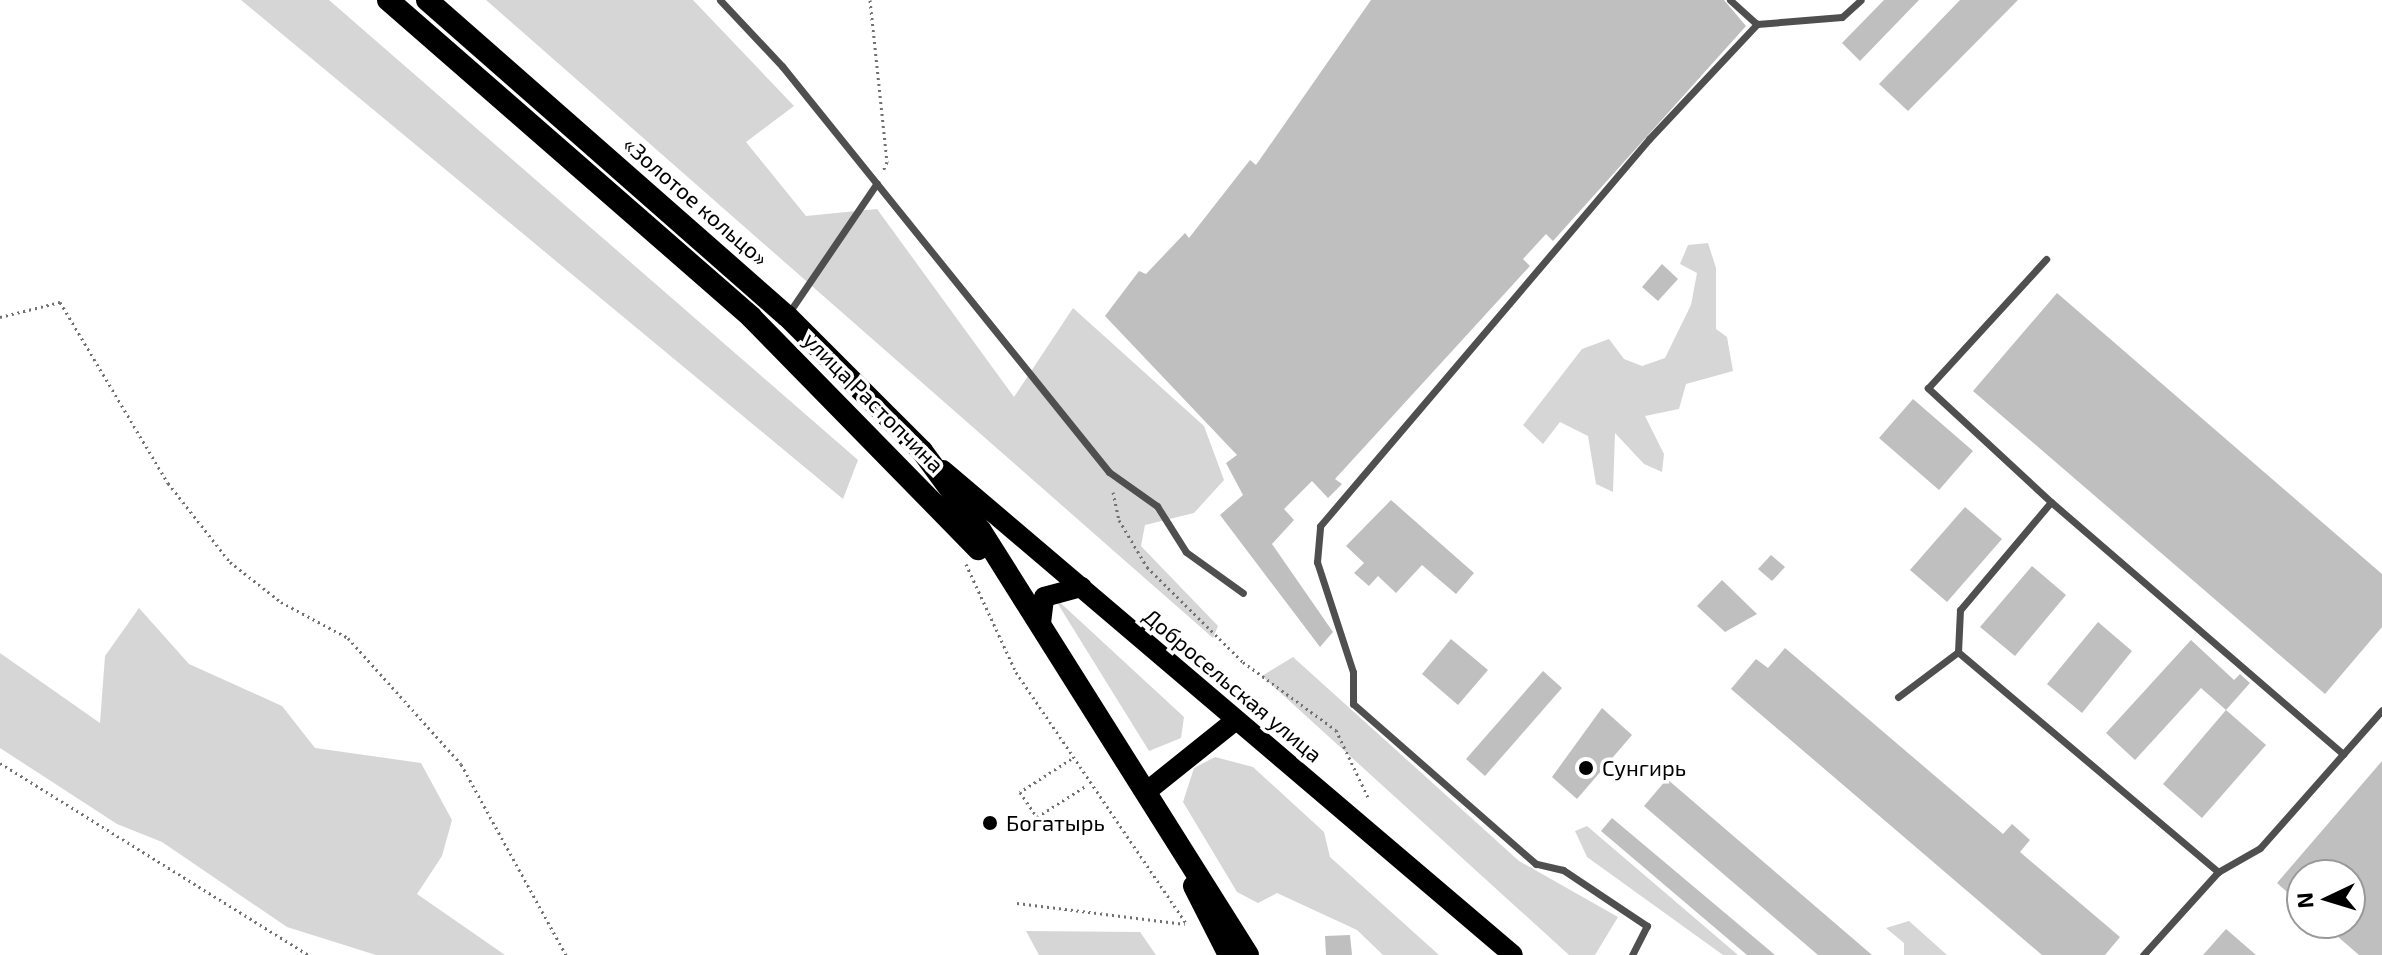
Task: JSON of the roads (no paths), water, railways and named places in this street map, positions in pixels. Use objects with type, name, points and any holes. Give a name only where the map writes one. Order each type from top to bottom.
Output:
[{"type":"highway","name":"улица Растопчина","points":[[388,0],[655,233],[847,408],[1041,623]]},
{"type":"highway","name":"«Золотое кольцо»","points":[[427,0],[787,316],[922,451]]},
{"type":"highway","name":"улица Растопчина","points":[[922,451],[1041,623],[1248,955]]},
{"type":"highway","name":"улица Растопчина","points":[[1146,792],[1229,955]]},
{"type":"main road","name":"Добросельская улица","points":[[922,451],[1513,955]]},
{"type":"main road","points":[[1041,623],[1044,597],[1082,587]]},
{"type":"main road","points":[[1146,792],[1236,720]]},
{"type":"lane","points":[[720,0],[877,183],[1109,472],[1157,506],[1186,552],[1243,593]]},
{"type":"lane","points":[[1730,0],[1757,24]]},
{"type":"lane","points":[[1632,955],[1647,926],[1563,870],[1536,864],[1353,704],[1353,672],[1317,562],[1320,526],[1649,139],[1757,24],[1842,17],[1861,0]]},
{"type":"lane","points":[[787,316],[877,183]]},
{"type":"lane","points":[[2046,259],[1928,388],[2051,502],[2343,754]]},
{"type":"lane","points":[[1958,652],[1960,610],[2051,502]]},
{"type":"lane","points":[[1898,697],[1958,652]]},
{"type":"lane","points":[[1958,652],[2218,872]]},
{"type":"lane","points":[[2143,955],[2218,872],[2260,848],[2382,710]]},
{"type":"place","name":"Сунгирь","points":[[1586,768]]},
{"type":"place","name":"Богатырь","points":[[990,823]]}]
